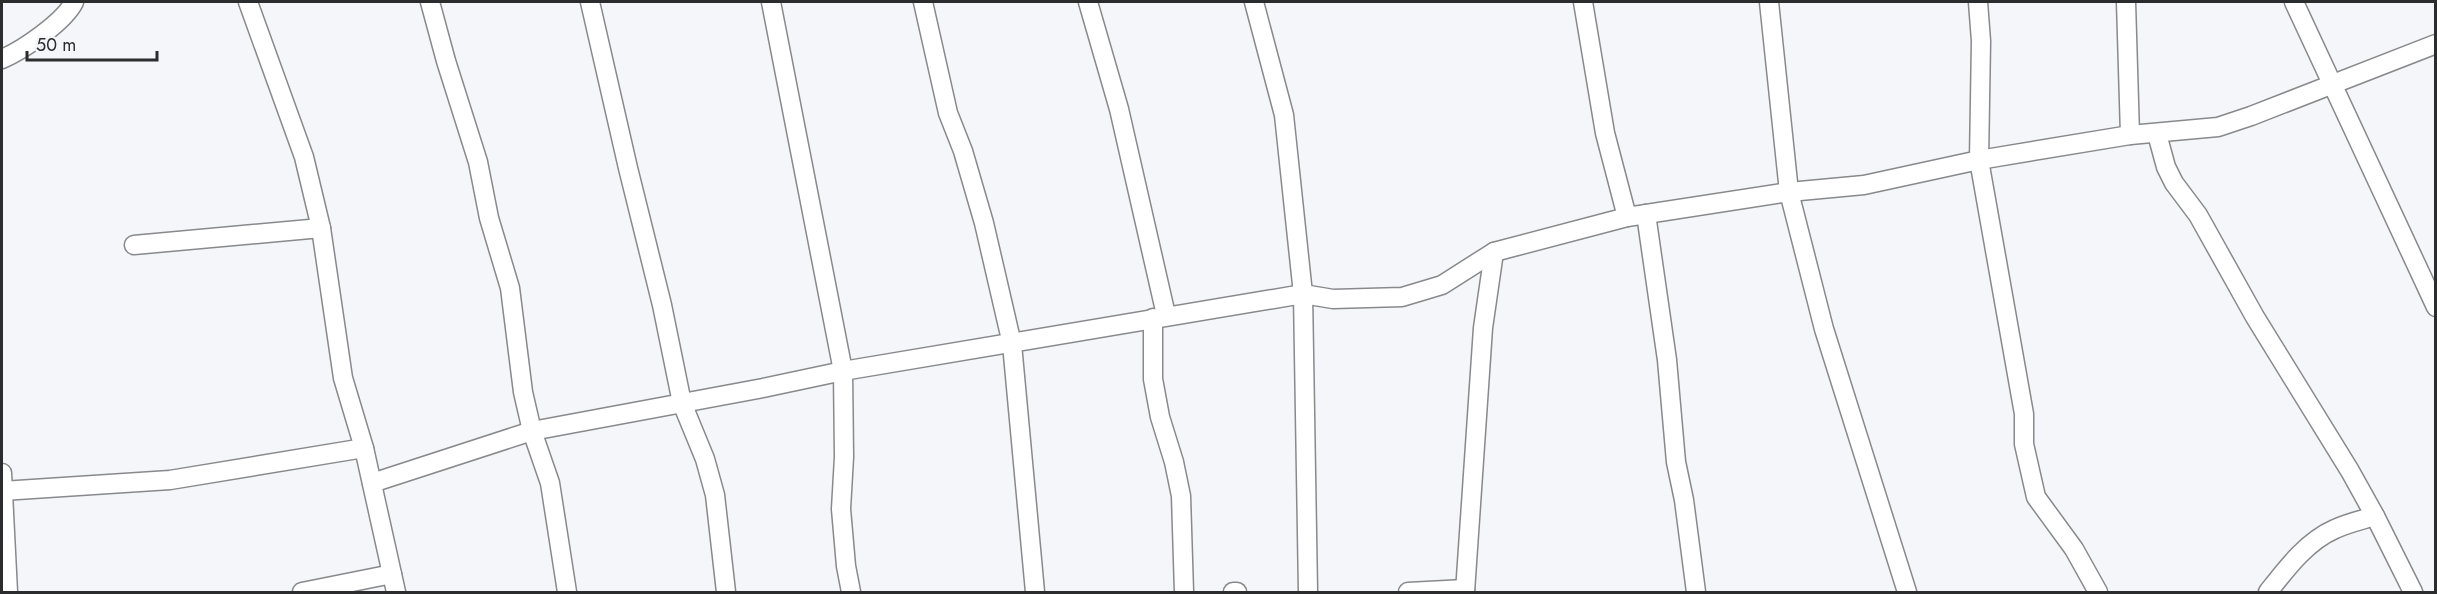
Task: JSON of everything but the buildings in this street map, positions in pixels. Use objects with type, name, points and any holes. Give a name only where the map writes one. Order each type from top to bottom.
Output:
[{"type":"street","points":[[2,59],[14,54],[42,34],[70,9],[74,2]]},
{"type":"street","points":[[248,2],[304,157],[321,228],[343,378],[364,448],[396,592]]},
{"type":"street","points":[[430,2],[446,62],[478,162],[489,218],[510,288],[524,392],[532,431],[550,483],[567,592]]},
{"type":"street","points":[[590,2],[662,305],[682,403],[705,459],[715,495],[726,592]]},
{"type":"street","points":[[771,2],[843,371],[844,457],[841,509],[846,566],[851,592]]},
{"type":"street","points":[[922,2],[948,113],[963,151],[984,223],[1012,344],[1035,592]]},
{"type":"street","points":[[1088,2],[1119,109],[1160,316],[1153,379],[1160,417],[1174,462],[1181,496],[1184,592]]},
{"type":"street","points":[[1254,2],[1284,115],[1303,294],[1308,592]]},
{"type":"street","points":[[1583,2],[1605,133],[1627,217]]},
{"type":"street","points":[[1769,2],[1789,192],[1824,329],[1901,591]]},
{"type":"street","points":[[1978,2],[1981,41],[1979,160],[2024,414],[2024,444],[2036,497],[2074,549],[2098,592]]},
{"type":"street","points":[[2126,2],[2130,135]]},
{"type":"street","points":[[2294,2],[2436,307]]},
{"type":"street","points":[[372,483],[532,431],[843,371],[1012,344],[1160,316],[1303,294],[1334,299],[1402,297],[1442,285],[1494,252],[1627,217],[1789,192],[1864,185],[1979,160],[2130,135],[2218,127],[2436,44]]},
{"type":"street","points":[[2157,134],[2166,166],[2174,183],[2198,215],[2255,317],[2375,516],[2413,592]]},
{"type":"street","points":[[1646,214],[1667,360],[1676,462],[1684,500],[1696,592]]},
{"type":"street","points":[[134,245],[321,228]]},
{"type":"street","points":[[1408,592],[1465,591],[1483,328],[1494,252]]},
{"type":"street","points":[[8,592],[2,485],[170,480],[364,448]]},
{"type":"street","points":[[2268,592],[2300,555],[2316,541],[2334,530],[2375,516]]},
{"type":"street","points":[[302,592],[392,574]]}]
